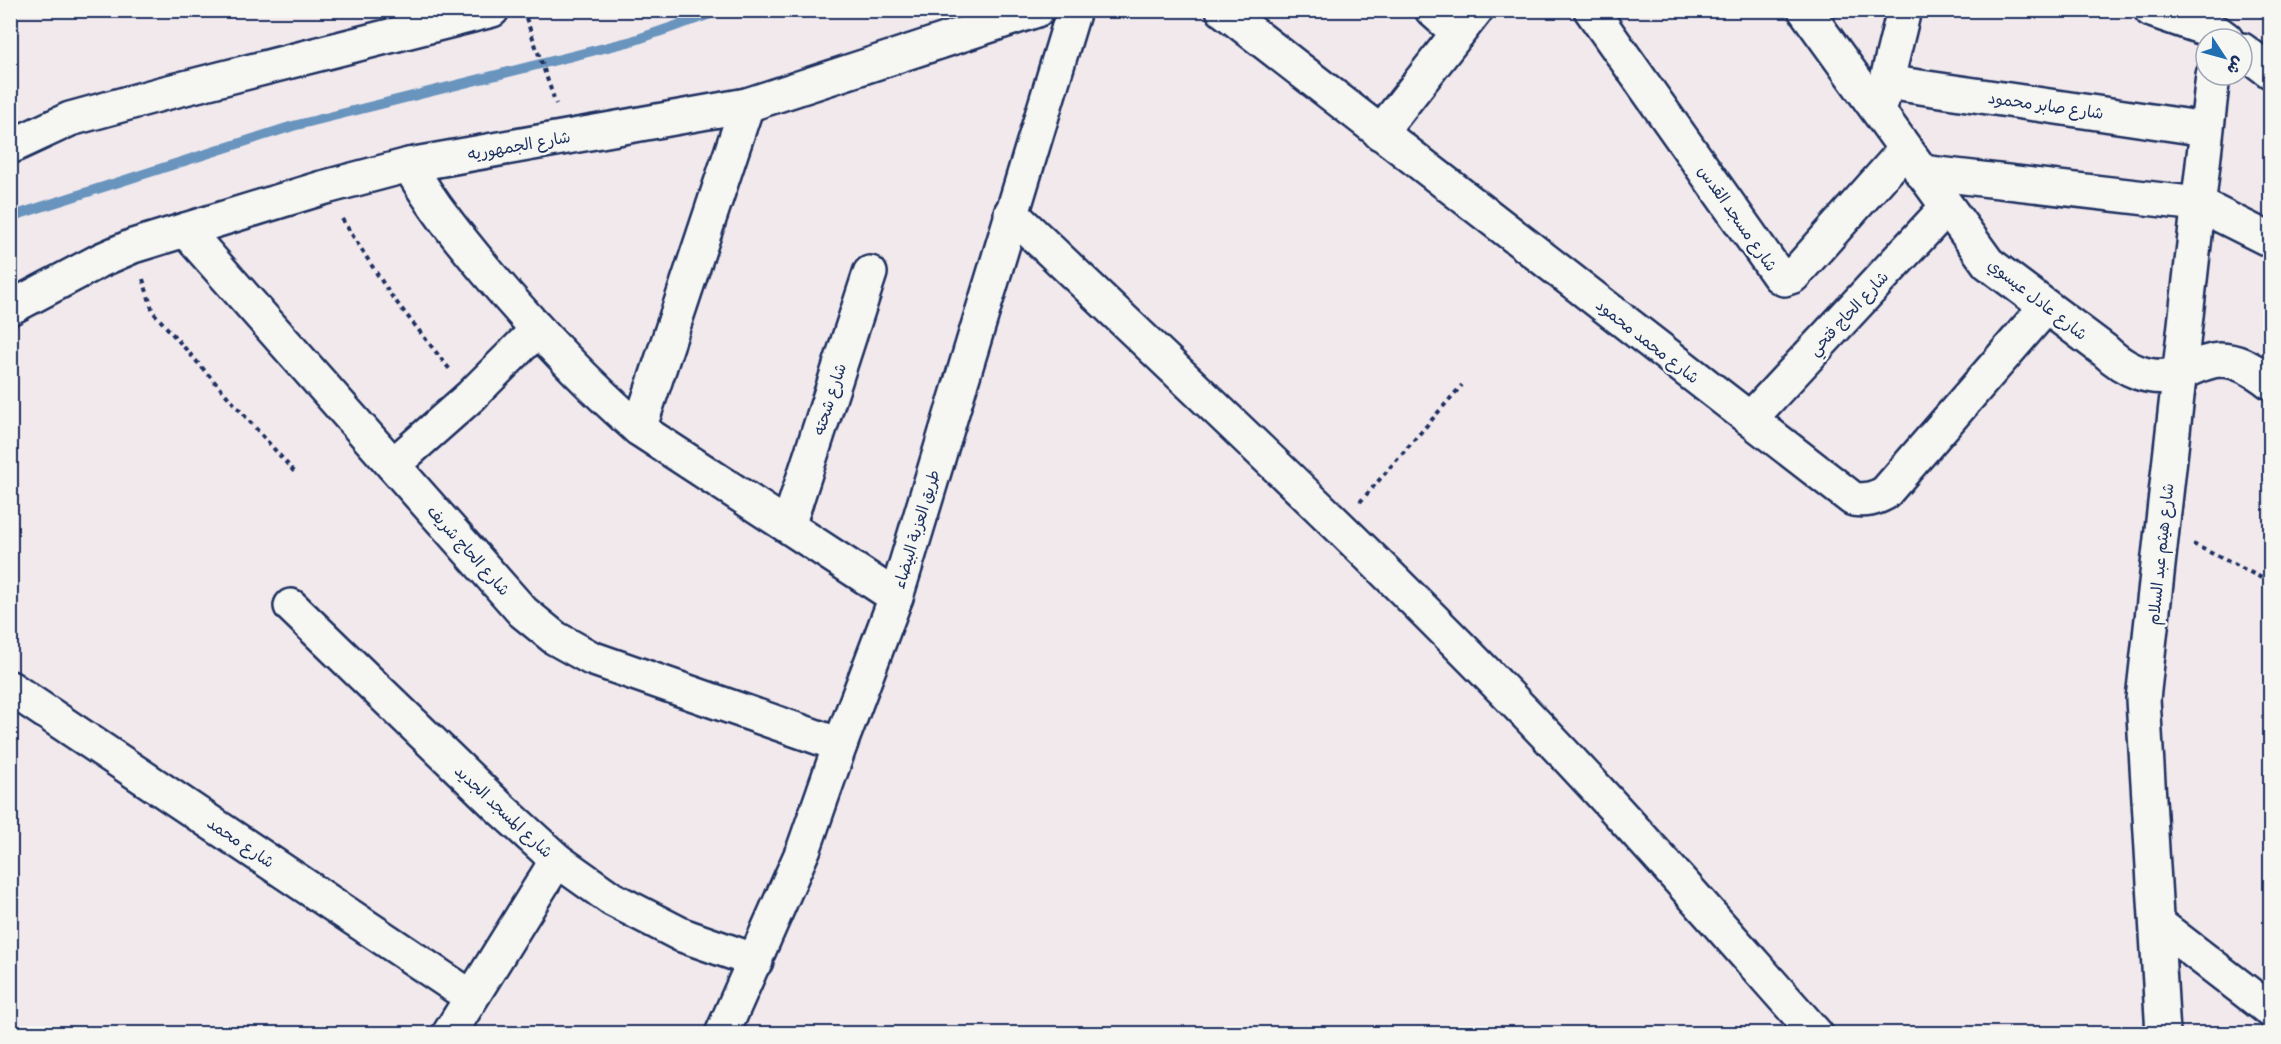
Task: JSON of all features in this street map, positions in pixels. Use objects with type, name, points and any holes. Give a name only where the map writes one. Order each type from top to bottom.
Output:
[{"type":"street","points":[[10,147],[70,119],[492,10]]},
{"type":"street","name":"شارع الجمهوريه","points":[[10,308],[101,260],[133,246],[322,188],[409,165],[747,105],[1037,10]]},
{"type":"street","name":"طريق العزبة البيضاء","points":[[722,1034],[804,849],[840,745],[896,597],[1074,10]]},
{"type":"street","name":"شارع محمد محمود","points":[[1223,10],[1853,499],[1864,501],[1875,498],[1893,485],[2046,307]]},
{"type":"street","points":[[1380,133],[1467,22],[1432,10]]},
{"type":"street","name":"شارع مسجد القدس","points":[[1591,10],[1779,276],[1784,279],[1793,276],[1913,161]]},
{"type":"street","name":"شارع عادل عيسوي","points":[[1804,10],[1882,97],[1913,161],[1988,262],[2104,350],[2119,365],[2138,374],[2159,377],[2180,373],[2200,363],[2222,360],[2243,365],[2271,382]]},
{"type":"street","points":[[1882,97],[1904,10]]},
{"type":"street","points":[[2151,10],[2203,27]]},
{"type":"street","points":[[2254,58],[2271,71]]},
{"type":"street","name":"شارع هيثم عبد السلام","points":[[2163,1034],[2144,699],[2211,87]]},
{"type":"street","name":"شارع صابر محمود","points":[[1882,97],[2206,129]]},
{"type":"street","points":[[639,429],[747,105]]},
{"type":"street","points":[[1913,161],[2198,204],[2271,240]]},
{"type":"street","points":[[409,165],[424,193],[442,218],[536,331],[604,398],[639,429],[896,597]]},
{"type":"street","name":"شارع الحاج فتحي","points":[[1750,419],[1947,207]]},
{"type":"street","points":[[1011,213],[1338,527],[1516,704],[1616,810],[1816,1034]]},
{"type":"street","name":"شارع الحاج شريف","points":[[185,230],[523,612],[555,638],[591,658],[629,673],[840,745]]},
{"type":"street","name":"شارع شحته","points":[[788,526],[870,273]]},
{"type":"street","points":[[393,465],[471,396],[536,331]]},
{"type":"street","name":"شارع المسجد الجديد","points":[[291,606],[557,860],[612,899],[682,935],[756,961]]},
{"type":"street","name":"شارع محمد","points":[[10,688],[471,997]]},
{"type":"street","points":[[449,1034],[557,860]]},
{"type":"street","points":[[2157,924],[2271,1010]]},
{"type":"path","points":[[524,10],[548,79]]},
{"type":"path","points":[[322,188],[390,294],[471,396]]},
{"type":"path","points":[[133,246],[153,312],[297,475]]},
{"type":"path","points":[[1338,527],[1462,385]]},
{"type":"path","points":[[2163,529],[2271,582]]},
{"type":"waterway","points":[[10,217],[293,126],[632,41],[722,10]]}]
